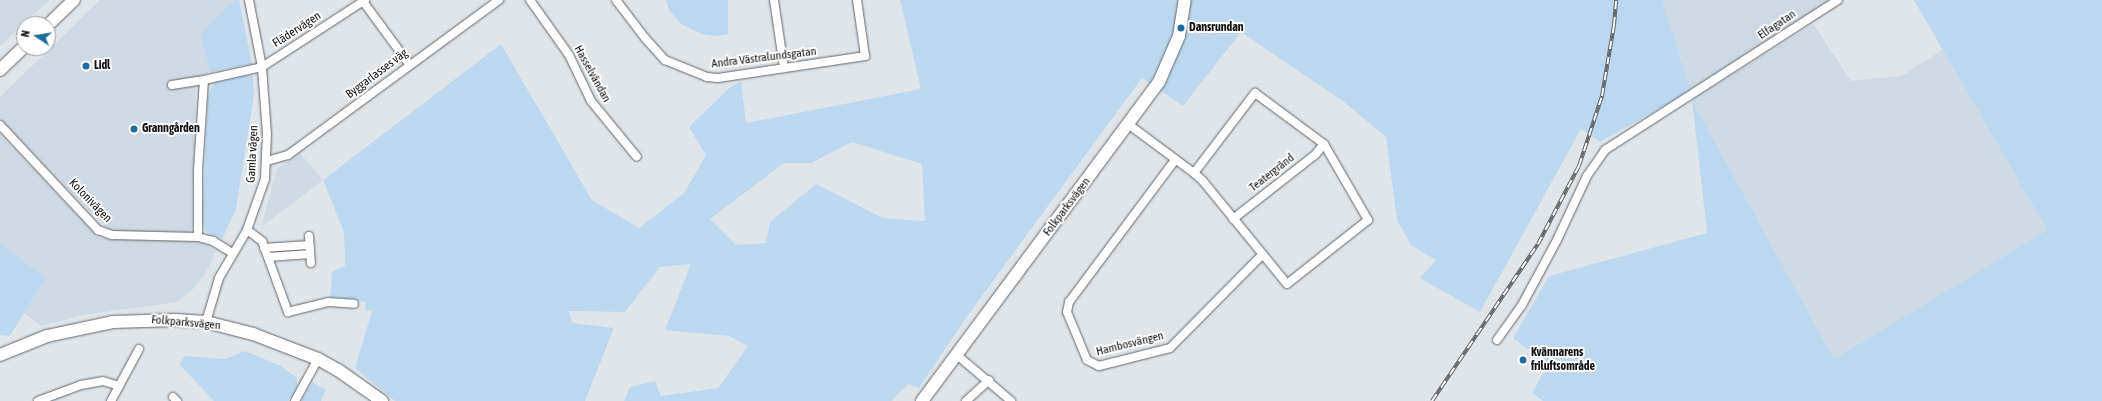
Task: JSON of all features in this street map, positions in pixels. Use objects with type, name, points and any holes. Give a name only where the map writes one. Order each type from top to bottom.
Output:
[{"type":"main road","points":[[56,17],[74,0]]},
{"type":"main road","name":"Folkparksvägen","points":[[922,401],[1159,82],[1171,60],[1179,36],[1185,0]]},
{"type":"main road","points":[[0,70],[16,55]]},
{"type":"main road","name":"Folkparksvägen","points":[[0,355],[46,336],[113,322],[176,320],[206,322],[260,336],[318,359],[338,370],[382,401]]},
{"type":"street","name":"Gamla vägen","points":[[206,322],[214,290],[232,254],[247,230],[261,196],[266,161],[262,67],[249,0]]},
{"type":"street","name":"Flädervägen","points":[[262,67],[363,0]]},
{"type":"street","points":[[363,0],[409,64]]},
{"type":"street","name":"Byggarlasses väg","points":[[266,161],[288,155],[409,64],[499,0]]},
{"type":"street","name":"Hasselvändan","points":[[530,0],[569,56],[591,101],[637,157]]},
{"type":"street","name":"Andra Västralundsgatan","points":[[616,0],[645,38],[665,60],[707,77],[718,78],[865,56],[857,0]]},
{"type":"street","points":[[774,0],[784,68]]},
{"type":"street","name":"Elfagatan","points":[[1497,340],[1522,305],[1557,240],[1587,176],[1605,150],[1838,0]]},
{"type":"street","points":[[172,85],[204,80],[262,67]]},
{"type":"street","points":[[198,237],[198,170],[204,80]]},
{"type":"street","points":[[1128,124],[1194,174],[1234,218],[1286,284],[1368,220],[1324,144],[1255,93],[1194,174]]},
{"type":"street","name":"Kolonivägen","points":[[0,125],[98,230],[112,235],[198,237],[213,241],[232,254]]},
{"type":"street","name":"Teatergränd","points":[[1234,218],[1315,155],[1324,144]]},
{"type":"street","name":"Hambosvängen","points":[[1175,160],[1069,302],[1067,312],[1087,360],[1099,366],[1170,348],[1262,254]]},
{"type":"street","points":[[247,230],[262,241],[288,312],[328,302],[354,304]]},
{"type":"street","points":[[309,236],[311,263]]},
{"type":"street","points":[[264,248],[310,250]]},
{"type":"street","points":[[268,258],[310,250]]},
{"type":"street","points":[[111,401],[140,348]]},
{"type":"street","points":[[957,355],[989,380],[1011,401]]},
{"type":"street","points":[[295,401],[318,359]]},
{"type":"street","points":[[966,401],[989,380]]},
{"type":"street","points":[[38,401],[81,385],[103,381],[119,386]]},
{"type":"shaded area","points":[[0,0],[49,0],[32,16],[16,16],[16,31],[0,46]]},
{"type":"shaded area","points":[[100,0],[235,0],[200,34],[210,72],[196,77],[193,227],[190,232],[114,231],[109,229],[89,211],[0,119],[0,97],[42,56],[56,56],[56,43]]},
{"type":"shaded area","points":[[235,0],[239,0],[252,64],[210,72],[200,34]]},
{"type":"shaded area","points":[[666,0],[728,0],[728,34],[716,36],[701,34],[681,24],[669,10]]},
{"type":"shaded area","points":[[900,0],[1662,0],[1691,91],[1600,142],[1581,129],[1480,312],[1420,278],[1436,260],[1411,245],[1397,220],[1386,137],[1344,102],[1241,32],[1183,106],[1142,78],[968,315],[919,388],[908,384],[892,401],[624,401],[630,387],[655,381],[661,396],[718,388],[748,346],[729,336],[665,330],[691,264],[660,267],[625,312],[569,311],[572,323],[614,328],[585,401],[395,401],[355,368],[372,311],[365,310],[366,302],[330,298],[332,272],[345,266],[344,232],[323,180],[501,44],[592,200],[639,228],[684,193],[706,155],[689,127],[729,88],[741,81],[746,123],[921,89]],"holes":[[[852,142],[922,164],[925,221],[883,218],[816,184],[770,222],[766,243],[736,245],[710,219],[784,163],[811,163]]]},
{"type":"shaded area","points":[[1662,0],[1833,0],[1691,91]]},
{"type":"shaded area","points":[[1914,0],[2102,0],[2102,401],[1543,401],[1532,393],[1548,365],[1513,338],[1549,276],[1707,233],[1692,100],[1834,359],[2047,230]]},
{"type":"shaded area","points":[[1813,24],[1851,81],[1901,76],[1943,50],[2047,230],[1834,359],[1692,100]]},
{"type":"shaded area","points":[[244,75],[253,76],[254,95],[236,209],[222,239],[205,231],[202,219],[208,95],[214,83]]},
{"type":"shaded area","points":[[0,134],[99,238],[195,241],[207,245],[216,251],[206,273],[193,289],[177,302],[83,315],[42,326],[24,313],[45,277],[0,244]]},
{"type":"shaded area","points":[[300,153],[323,180],[261,227],[277,169]]},
{"type":"shaded area","points":[[0,244],[46,277],[10,336],[0,335]]},
{"type":"shaded area","points":[[245,351],[281,366],[297,378],[297,388],[288,401],[214,401],[179,364],[185,356],[225,359]]},
{"type":"shaded area","points":[[312,382],[326,390],[321,401],[302,401]]},
{"type":"railway","points":[[1432,401],[1538,244],[1579,166],[1602,96],[1614,25],[1616,0]]},
{"type":"place","name":"Dansrundan","points":[[1181,28]]},
{"type":"place","name":"Lidl","points":[[86,66]]},
{"type":"place","name":"Granngården","points":[[134,129]]},
{"type":"place","name":"Kvännarens friluftsområde","points":[[1523,360]]}]
